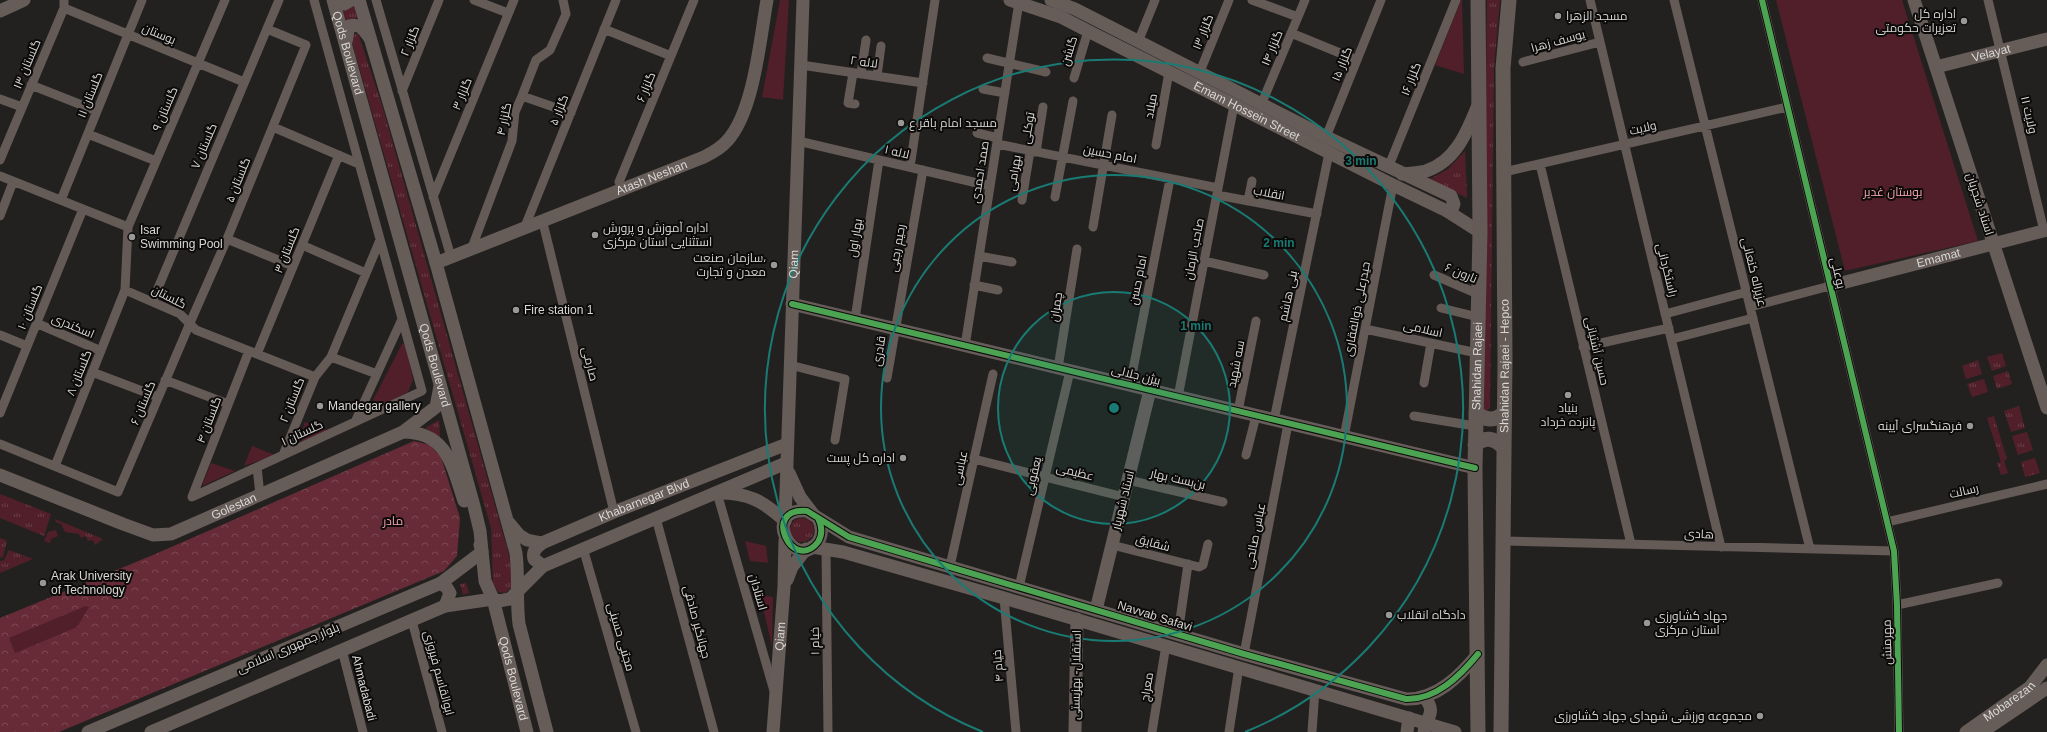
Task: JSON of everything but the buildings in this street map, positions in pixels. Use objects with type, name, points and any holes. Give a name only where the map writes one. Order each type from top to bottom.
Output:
[{"type":"main road","name":"Shahidan Rajaei","points":[[1478,0],[1480,232],[1474,468],[1478,732]]},
{"type":"main road","name":"Shahidan Rajaei - Hepco","points":[[1501,732],[1504,541],[1503,68],[1509,0]]},
{"type":"main road","points":[[1475,420],[1491,420],[1504,414]]},
{"type":"main road","points":[[1475,445],[1480,440],[1489,439],[1497,441],[1503,447]]},
{"type":"street","points":[[0,11],[24,0]]},
{"type":"street","name":"گلستان ۱۱","points":[[61,200],[142,0]]},
{"type":"street","name":"گلستان ۹","points":[[128,227],[225,0]]},
{"type":"street","name":"گلستان ۷","points":[[153,300],[279,0]]},
{"type":"street","points":[[314,0],[402,319],[355,422]]},
{"type":"street","name":"Qods Boulevard","points":[[333,0],[441,382],[480,531],[485,581],[493,599],[527,732]]},
{"type":"street","points":[[337,0],[344,4],[351,0]]},
{"type":"street","name":"Qods Boulevard","points":[[359,0],[436,264],[516,553],[519,573],[517,590],[519,624],[547,732]]},
{"type":"street","points":[[376,0],[451,258]]},
{"type":"street","name":"گلزار ۲","points":[[402,91],[439,0]]},
{"type":"street","points":[[474,0],[508,13]]},
{"type":"street","name":"گلزار ۳","points":[[433,197],[514,0]]},
{"type":"street","name":"گلزار ۴","points":[[471,250],[512,141],[515,112],[536,60],[550,50],[566,14],[564,0]]},
{"type":"street","name":"گلزار ۵","points":[[524,230],[616,0]]},
{"type":"street","name":"گلزار ۶","points":[[619,182],[694,0]]},
{"type":"street","name":"Atash Neshan","points":[[436,264],[542,223],[704,157],[727,141],[736,128],[751,88],[767,0]]},
{"type":"street","points":[[910,167],[935,0]]},
{"type":"street","name":"Emam Hossein Street","points":[[1051,0],[1076,5],[1138,42],[1199,74],[1388,168],[1451,196],[1454,204],[1453,207],[1447,211]]},
{"type":"street","points":[[1138,42],[1155,0]]},
{"type":"street","name":"گلزار ۱۳","points":[[1199,74],[1229,0]]},
{"type":"street","points":[[1252,0],[1298,17]]},
{"type":"street","name":"گلزار ۱۴","points":[[1261,105],[1305,0]]},
{"type":"street","name":"گلزار ۱۵","points":[[1326,137],[1381,0]]},
{"type":"street","name":"گلزار ۱۶","points":[[1388,168],[1456,0]]},
{"type":"street","name":"راستگردانی","points":[[1590,0],[1721,546]]},
{"type":"street","name":"عزیزاله کنعانی","points":[[1674,0],[1810,549]]},
{"type":"street","name":"بوعلی","points":[[1762,0],[1894,551]]},
{"type":"street","name":"استاد شجریان","points":[[1914,0],[2047,408]]},
{"type":"street","name":"ولایت ۱۱","points":[[1988,0],[2045,230]]},
{"type":"street","name":"Emam Hossein Street","points":[[1014,1],[1061,17],[1088,30],[1392,185],[1447,211],[1480,232]]},
{"type":"street","name":"صمد احمدی","points":[[965,346],[1010,64],[1014,1]]},
{"type":"street","name":"Qiam","points":[[785,521],[804,3]]},
{"type":"street","name":"بوستان","points":[[64,4],[128,34],[244,82]]},
{"type":"street","name":"گلستان ۱۳","points":[[0,160],[64,4]]},
{"type":"street","points":[[346,44],[349,26],[355,24],[361,26],[370,38]]},
{"type":"street","name":"گلستان ۵","points":[[190,323],[228,239],[306,44],[267,29]]},
{"type":"street","points":[[604,29],[671,56]]},
{"type":"street","name":"گلشن","points":[[1074,78],[1088,30]]},
{"type":"street","points":[[1291,34],[1357,60]]},
{"type":"street","name":"Velayat","points":[[1936,67],[2047,39]]},
{"type":"street","points":[[855,104],[848,103],[866,40]]},
{"type":"street","name":"یوسف زهرا","points":[[1523,62],[1600,42]]},
{"type":"street","points":[[877,76],[881,46]]},
{"type":"street","points":[[987,58],[1046,72]]},
{"type":"street","name":"لاله ۲","points":[[801,65],[923,83]]},
{"type":"street","name":"میلاد","points":[[1156,145],[1169,72]]},
{"type":"street","points":[[31,85],[97,111]]},
{"type":"street","points":[[983,89],[1005,94]]},
{"type":"street","points":[[522,96],[571,113]]},
{"type":"street","points":[[0,99],[22,107]]},
{"type":"street","points":[[1402,174],[1426,171],[1440,165],[1452,154],[1465,138],[1480,100]]},
{"type":"street","points":[[1055,197],[1073,101]]},
{"type":"street","name":"صاحب الزمان","points":[[1178,397],[1234,105]]},
{"type":"street","name":"توکلی","points":[[1033,151],[1043,107]]},
{"type":"street","name":"ولایت","points":[[1504,172],[1787,107]]},
{"type":"street","points":[[1093,227],[1112,115]]},
{"type":"street","points":[[273,127],[359,164]]},
{"type":"street","name":"امام حسین","points":[[977,133],[997,141],[1033,151],[1170,179],[1218,192]]},
{"type":"street","points":[[88,134],[156,161]]},
{"type":"street","name":"لاله ۱","points":[[798,142],[990,186]]},
{"type":"street","name":"بهرامی","points":[[1022,200],[1033,151]]},
{"type":"street","name":"بنی هاشم","points":[[1274,420],[1330,153]]},
{"type":"street","name":"گلستان ۳","points":[[253,353],[293,266],[339,155]]},
{"type":"street","name":"بهار اول","points":[[855,319],[879,160]]},
{"type":"street","name":"حسین آشتیانی","points":[[1540,164],[1631,544]]},
{"type":"street","name":"رحیم رجبی","points":[[896,329],[923,170]]},
{"type":"street","points":[[0,176],[128,227],[125,290]]},
{"type":"street","name":"امام حسن","points":[[1130,385],[1170,179]]},
{"type":"street","points":[[1248,201],[1252,181]]},
{"type":"street","points":[[0,216],[13,182]]},
{"type":"street","name":"حیدرعلی ذوالفقاری","points":[[1344,437],[1392,185]]},
{"type":"street","name":"انقلاب","points":[[1218,192],[1248,201],[1317,214]]},
{"type":"street","name":"گلستان ۱۰","points":[[0,413],[82,209]]},
{"type":"street","name":"صارمی","points":[[542,223],[614,512]]},
{"type":"street","name":"Emamat","points":[[1830,286],[2045,230]]},
{"type":"street","points":[[228,239],[293,266]]},
{"type":"street","points":[[315,377],[331,357],[380,240]]},
{"type":"street","points":[[302,245],[366,274]]},
{"type":"street","name":"چمران","points":[[1064,369],[1077,249]]},
{"type":"street","points":[[979,256],[1012,262]]},
{"type":"street","points":[[1204,261],[1264,275]]},
{"type":"street","name":"نارون ۶","points":[[1434,275],[1478,294]]},
{"type":"street","points":[[974,285],[998,290]]},
{"type":"street","points":[[1750,307],[1830,286]]},
{"type":"street","name":"گلستان","points":[[125,290],[153,300],[180,314],[196,330],[315,377]]},
{"type":"street","name":"گلستان ۸","points":[[55,466],[125,290]]},
{"type":"street","points":[[1665,314],[1747,292]]},
{"type":"street","name":"بیژن جلالی","points":[[792,304],[1474,468]]},
{"type":"street","points":[[1442,308],[1478,317]]},
{"type":"street","points":[[1672,339],[1753,318]]},
{"type":"street","name":"گلستان ۱","points":[[192,497],[422,391],[402,319]]},
{"type":"street","name":"سه شهید","points":[[1238,412],[1256,320]]},
{"type":"street","name":"اسکندری","points":[[36,323],[101,350]]},
{"type":"street","name":"گلستان ۶","points":[[55,466],[118,492],[190,323]]},
{"type":"street","name":"اسلامی","points":[[1365,328],[1477,353]]},
{"type":"street","points":[[1584,347],[1669,328]]},
{"type":"street","name":"قادری","points":[[887,378],[896,329]]},
{"type":"street","points":[[0,335],[27,346]]},
{"type":"street","points":[[1424,383],[1431,343]]},
{"type":"street","name":"گلستان ۴","points":[[192,497],[228,404],[253,353]]},
{"type":"street","points":[[331,357],[377,374]]},
{"type":"street","points":[[790,365],[845,379],[835,440]]},
{"type":"street","name":"یعقوبی","points":[[1019,587],[1045,477],[1064,369]]},
{"type":"street","points":[[92,372],[158,397]]},
{"type":"street","name":"عباسی","points":[[950,566],[993,374]]},
{"type":"street","name":"گلستان ۲","points":[[283,455],[315,377]]},
{"type":"street","points":[[165,380],[228,404]]},
{"type":"street","name":"Golestan","points":[[0,475],[153,535],[171,534],[403,432],[429,414],[436,407],[441,382]]},
{"type":"street","name":"استاد شهریار","points":[[1096,610],[1150,390]]},
{"type":"street","points":[[1246,455],[1256,416]]},
{"type":"street","points":[[1414,416],[1475,420]]},
{"type":"street","name":"عباس صالحی","points":[[1244,654],[1288,424]]},
{"type":"street","points":[[403,432],[426,435],[435,440],[446,453],[482,552]]},
{"type":"street","points":[[0,444],[55,466]]},
{"type":"street","name":"Khabarnegar Blvd","points":[[542,543],[614,512],[787,444]]},
{"type":"street","name":"عظیمی","points":[[974,459],[1124,497]]},
{"type":"street","points":[[743,461],[752,466],[751,477]]},
{"type":"street","points":[[784,587],[792,567],[820,537],[822,531],[816,516],[800,498],[792,483],[786,463]]},
{"type":"street","name":"Khabarnegar Blvd","points":[[493,599],[499,601],[510,599],[517,590],[543,566],[786,463]]},
{"type":"street","points":[[257,467],[260,495]]},
{"type":"street","name":"بن‌بست بهار","points":[[1128,480],[1223,502]]},
{"type":"street","name":"رسالت","points":[[1887,522],[2047,484]]},
{"type":"street","points":[[716,493],[732,493],[757,499],[769,506],[785,521]]},
{"type":"street","name":"استادان","points":[[716,493],[776,699]]},
{"type":"street","points":[[809,548],[794,548],[786,540],[783,534],[785,521],[789,516],[801,510],[816,516]]},
{"type":"street","name":"Navvab Safavi","points":[[816,516],[849,537],[1244,654],[1406,699],[1425,698]]},
{"type":"street","name":"جهانگیر صادقی","points":[[656,518],[714,732]]},
{"type":"street","points":[[508,522],[523,537],[542,543]]},
{"type":"street","points":[[843,552],[841,546],[842,542],[849,537]]},
{"type":"street","name":"Qiam","points":[[773,732],[786,540]]},
{"type":"street","name":"هادی","points":[[1504,541],[1894,551]]},
{"type":"street","points":[[542,543],[535,549],[533,555],[534,559],[543,566]]},
{"type":"street","points":[[1178,634],[1188,564],[1201,566],[1208,544]]},
{"type":"street","name":"شقایق","points":[[1112,545],[1188,564]]},
{"type":"street","name":"مجتبی حسینی","points":[[583,548],[636,732]]},
{"type":"street","name":"Navvab Safavi","points":[[809,548],[843,552],[1166,645],[1409,718],[1424,727],[1455,732]]},
{"type":"street","name":"خیام ۱","points":[[826,549],[828,732]]},
{"type":"street","name":"مهرمنش","points":[[1894,551],[1897,605],[1899,732]]},
{"type":"street","name":"بلوار جمهوری اسلامی","points":[[88,732],[441,583],[482,552]]},
{"type":"street","points":[[441,583],[450,593],[445,606]]},
{"type":"street","points":[[1897,605],[1998,583]]},
{"type":"street","name":"خیام ۴","points":[[1004,598],[1016,732]]},
{"type":"street","name":"بلوار جمهوری اسلامی","points":[[161,730],[445,606],[493,599]]},
{"type":"street","name":"استقلال- بهزیستی","points":[[1076,732],[1077,619]]},
{"type":"street","name":"ابوالقاسم فیروزی","points":[[412,621],[442,732]]},
{"type":"street","name":"معراج","points":[[1152,732],[1166,645]]},
{"type":"street","name":"Ahmadabadi","points":[[342,650],[363,732]]},
{"type":"street","points":[[1424,727],[1431,715],[1431,709],[1425,698],[1457,677],[1478,654]]},
{"type":"street","name":"Mobarezan","points":[[1966,732],[2030,687],[2047,665]]},
{"type":"street","points":[[1229,732],[1239,667]]},
{"type":"street","name":"Mobarezan","points":[[1982,732],[2047,688]]},
{"type":"street","points":[[1312,732],[1315,690]]},
{"type":"street","points":[[1407,732],[1409,718]]},
{"type":"green space","points":[[780,0],[789,0],[783,100],[762,97]]},
{"type":"green space","points":[[1462,0],[1464,74],[1435,65]]},
{"type":"green space","points":[[1487,0],[1500,0],[1494,67],[1490,408],[1486,411],[1482,408]]},
{"type":"green space","name":"بوستان غدیر","points":[[1776,0],[1902,0],[1978,241],[1845,271]]},
{"type":"green space","points":[[354,5],[357,18],[346,22],[343,11]]},
{"type":"green space","points":[[358,33],[382,105],[509,555],[513,581],[511,588],[505,593],[498,592],[493,583],[491,528],[353,46],[352,36]]},
{"type":"green space","points":[[1465,151],[1467,198],[1430,179],[1448,169]]},
{"type":"green space","points":[[406,343],[413,380],[408,392],[380,406],[373,400],[402,344]]},
{"type":"green space","points":[[2002,353],[2006,366],[1992,371],[1987,357]]},
{"type":"green space","points":[[1978,360],[1982,374],[1966,379],[1962,366]]},
{"type":"green space","points":[[2008,371],[2012,384],[1997,389],[1993,376]]},
{"type":"green space","points":[[1984,379],[1988,392],[1972,397],[1967,384]]},
{"type":"green space","points":[[2019,406],[2025,428],[2011,432],[2004,411]]},
{"type":"green space","points":[[1994,416],[2007,459],[2004,461],[2008,473],[2001,475],[1997,463],[2001,462],[1987,418]]},
{"type":"green space","points":[[439,420],[440,437],[425,428]]},
{"type":"green space","points":[[305,422],[330,431],[304,442],[299,439]]},
{"type":"green space","points":[[2027,432],[2033,450],[2018,455],[2012,436]]},
{"type":"green space","name":"مادر","points":[[414,441],[430,445],[441,457],[460,518],[457,556],[444,571],[59,732],[0,732],[0,618],[153,555]]},
{"type":"green space","points":[[252,446],[275,455],[244,466]]},
{"type":"green space","points":[[2035,458],[2040,473],[2025,477],[2021,462]]},
{"type":"green space","points":[[211,463],[235,471],[202,486]]},
{"type":"green space","points":[[0,494],[51,514],[44,536],[0,518]]},
{"type":"green space","points":[[802,518],[811,521],[814,530],[811,539],[802,542],[793,539],[790,530],[793,521]]},
{"type":"green space","points":[[55,519],[103,539],[95,545],[93,540],[88,541],[86,536],[81,538],[79,534],[65,532],[61,524],[56,522]]},
{"type":"green space","points":[[56,530],[58,536],[51,539],[50,543],[44,541],[48,532]]},
{"type":"green space","points":[[0,538],[7,541],[3,557],[0,558]]},
{"type":"green space","points":[[745,541],[766,546],[768,563],[750,561]]},
{"type":"green space","points":[[9,550],[33,559],[0,573],[0,561],[4,560]]},
{"type":"green space","points":[[466,583],[469,593],[463,595],[460,584]]},
{"type":"green space","points":[[760,595],[773,597],[772,646]]},
{"type":"green space","points":[[86,606],[89,607],[77,627],[15,653],[9,638]]},
{"type":"cycle path","points":[[1762,0],[1894,551],[1897,605],[1899,732]]},
{"type":"cycle path","points":[[792,304],[1475,468]]},
{"type":"cycle path","points":[[818,518],[821,530],[821,536],[818,542],[808,550],[799,550],[791,545],[786,537],[783,527],[785,519],[793,512],[807,511],[849,537],[1244,654],[1406,699],[1417,698],[1437,691],[1455,678],[1478,654]]},
{"type":"place","name":"مسجد الزهرا","points":[[1558,16]]},
{"type":"place","name":"اداره کل تعزیرات حکومتی","points":[[1964,21]]},
{"type":"place","name":"مسجد امام باقر ع","points":[[901,123]]},
{"type":"place","name":"اداره آموزش و پرورش استثنایی استان مرکزی","points":[[595,235]]},
{"type":"place","name":"Isar Swimming Pool","points":[[132,237]]},
{"type":"place","name":"سازمان صنعت، معدن و تجارت","points":[[774,265]]},
{"type":"place","name":"Fire station 1","points":[[516,310]]},
{"type":"place","name":"بنیاد پانزده خرداد","points":[[1568,395]]},
{"type":"place","name":"Mandegar gallery","points":[[320,406]]},
{"type":"place","name":"فرهنگسرای آیینه","points":[[1970,426]]},
{"type":"place","name":"اداره کل پست","points":[[903,458]]},
{"type":"place","name":"Arak University of Technology","points":[[43,583]]},
{"type":"place","name":"دادگاه انقلاب","points":[[1389,615]]},
{"type":"place","name":"جهاد کشاورزی استان مرکزی","points":[[1647,623]]},
{"type":"place","name":"مجموعه ورزشی شهدای جهاد کشاورزی","points":[[1760,716]]}]
